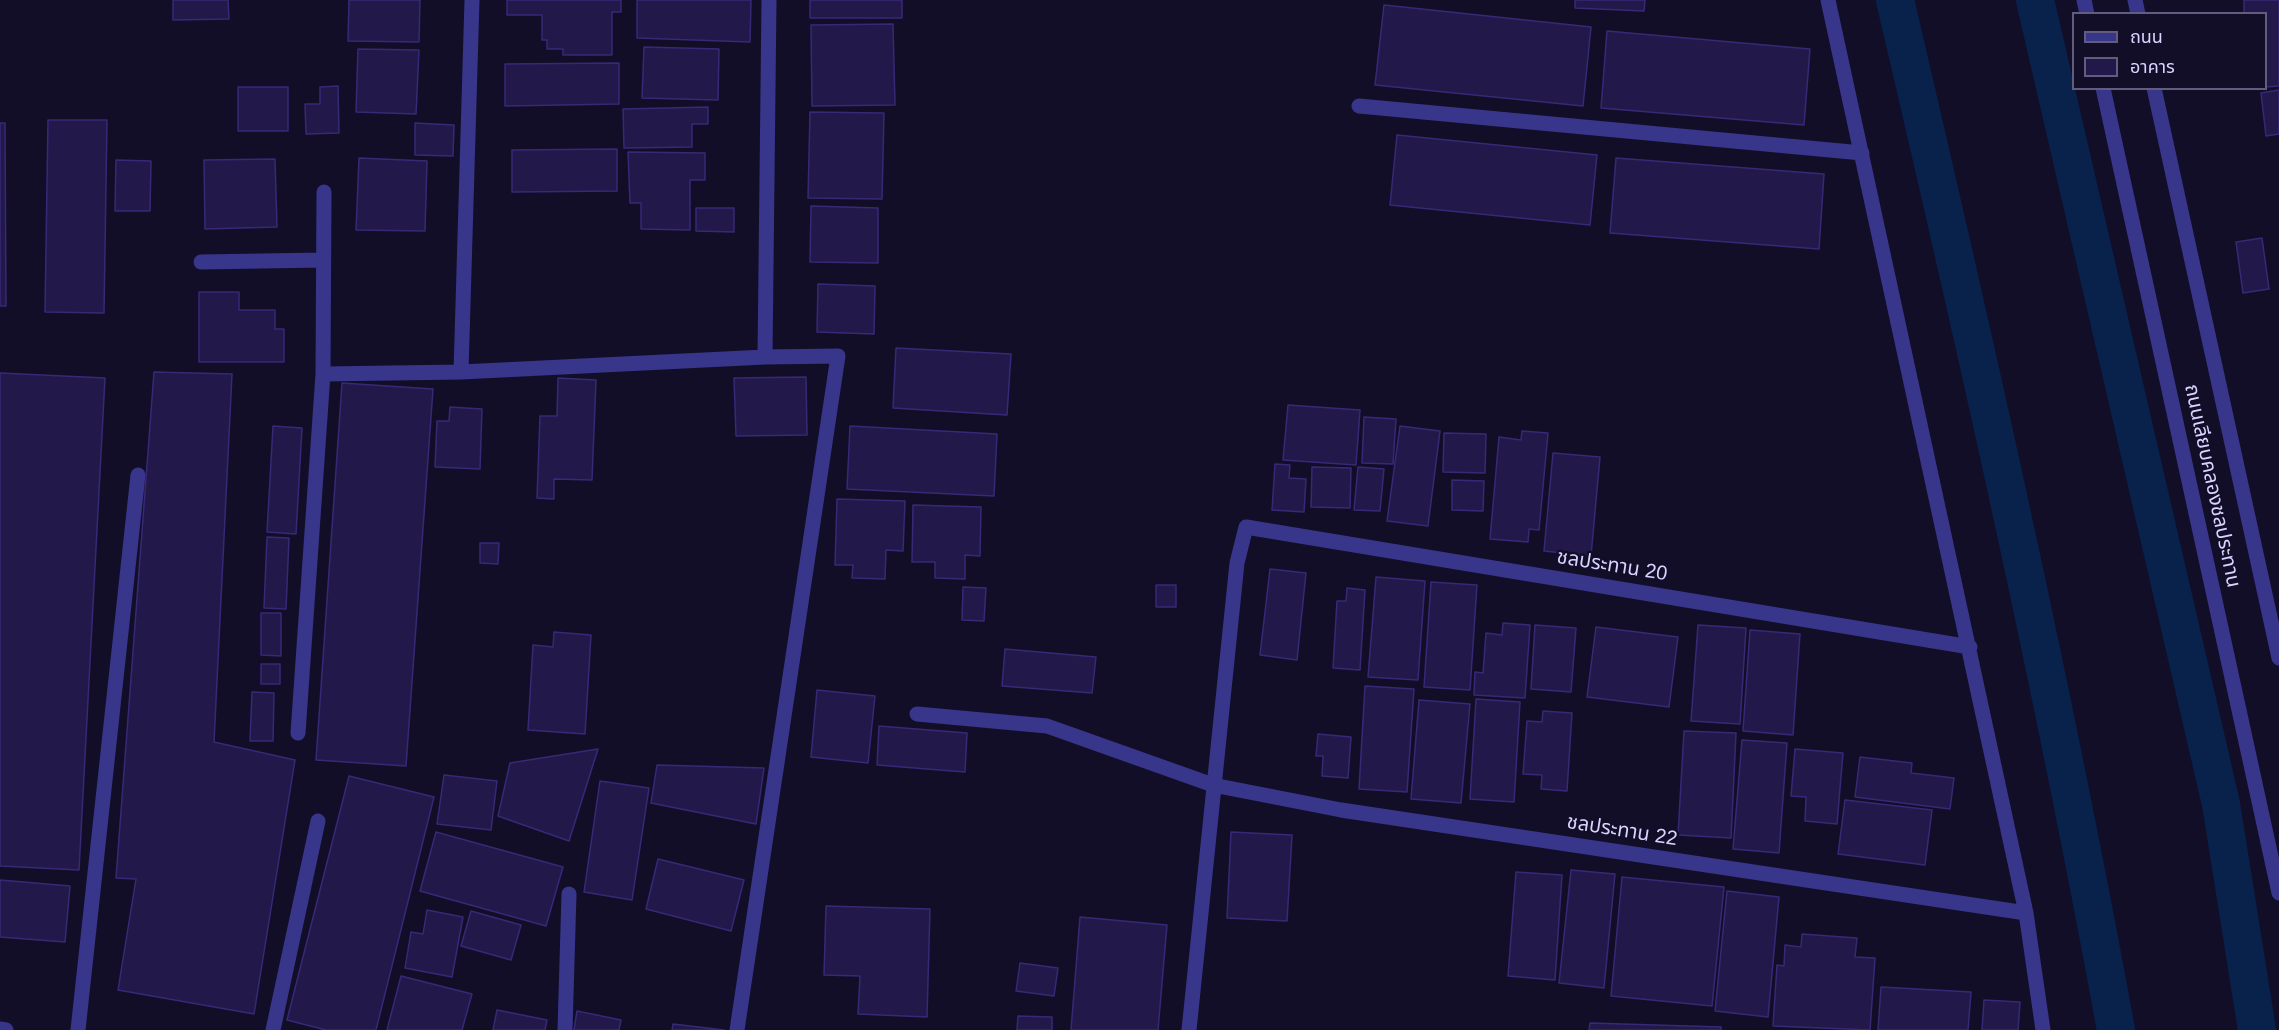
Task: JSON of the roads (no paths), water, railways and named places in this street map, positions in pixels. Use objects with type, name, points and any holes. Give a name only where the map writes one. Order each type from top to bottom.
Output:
[{"type":"street","points":[[461,372],[472,0]]},
{"type":"street","points":[[765,357],[769,0]]},
{"type":"street","points":[[1828,0],[1970,646],[2026,913],[2043,1030]]},
{"type":"street","name":"ถนนเลียบคลองชลประทาน","points":[[2103,90],[2279,893]]},
{"type":"street","name":"ถนนเลียบคลองชลประทาน","points":[[2154,90],[2279,658]]},
{"type":"street","points":[[1359,106],[1862,153]]},
{"type":"street","points":[[297,733],[323,374],[324,192]]},
{"type":"street","points":[[201,262],[323,260]]},
{"type":"street","points":[[323,374],[461,372],[765,357],[838,357],[737,1030]]},
{"type":"street","points":[[78,1030],[138,474]]},
{"type":"street","name":"ชลประทาน 20","points":[[1213,785],[1237,563],[1246,527],[1970,646]]},
{"type":"street","name":"ชลประทาน 22","points":[[917,714],[1047,726],[1213,785],[1341,810],[2026,913]]},
{"type":"street","points":[[1189,1030],[1213,785]]},
{"type":"street","points":[[273,1030],[318,821]]},
{"type":"street","points":[[566,1030],[569,894]]},
{"type":"street","points":[[0,1029],[6,1030]]},
{"type":"waterway","points":[[1895,0],[2012,514],[2066,772],[2116,1030]]},
{"type":"waterway","points":[[2035,0],[2221,804],[2257,1030]]}]
